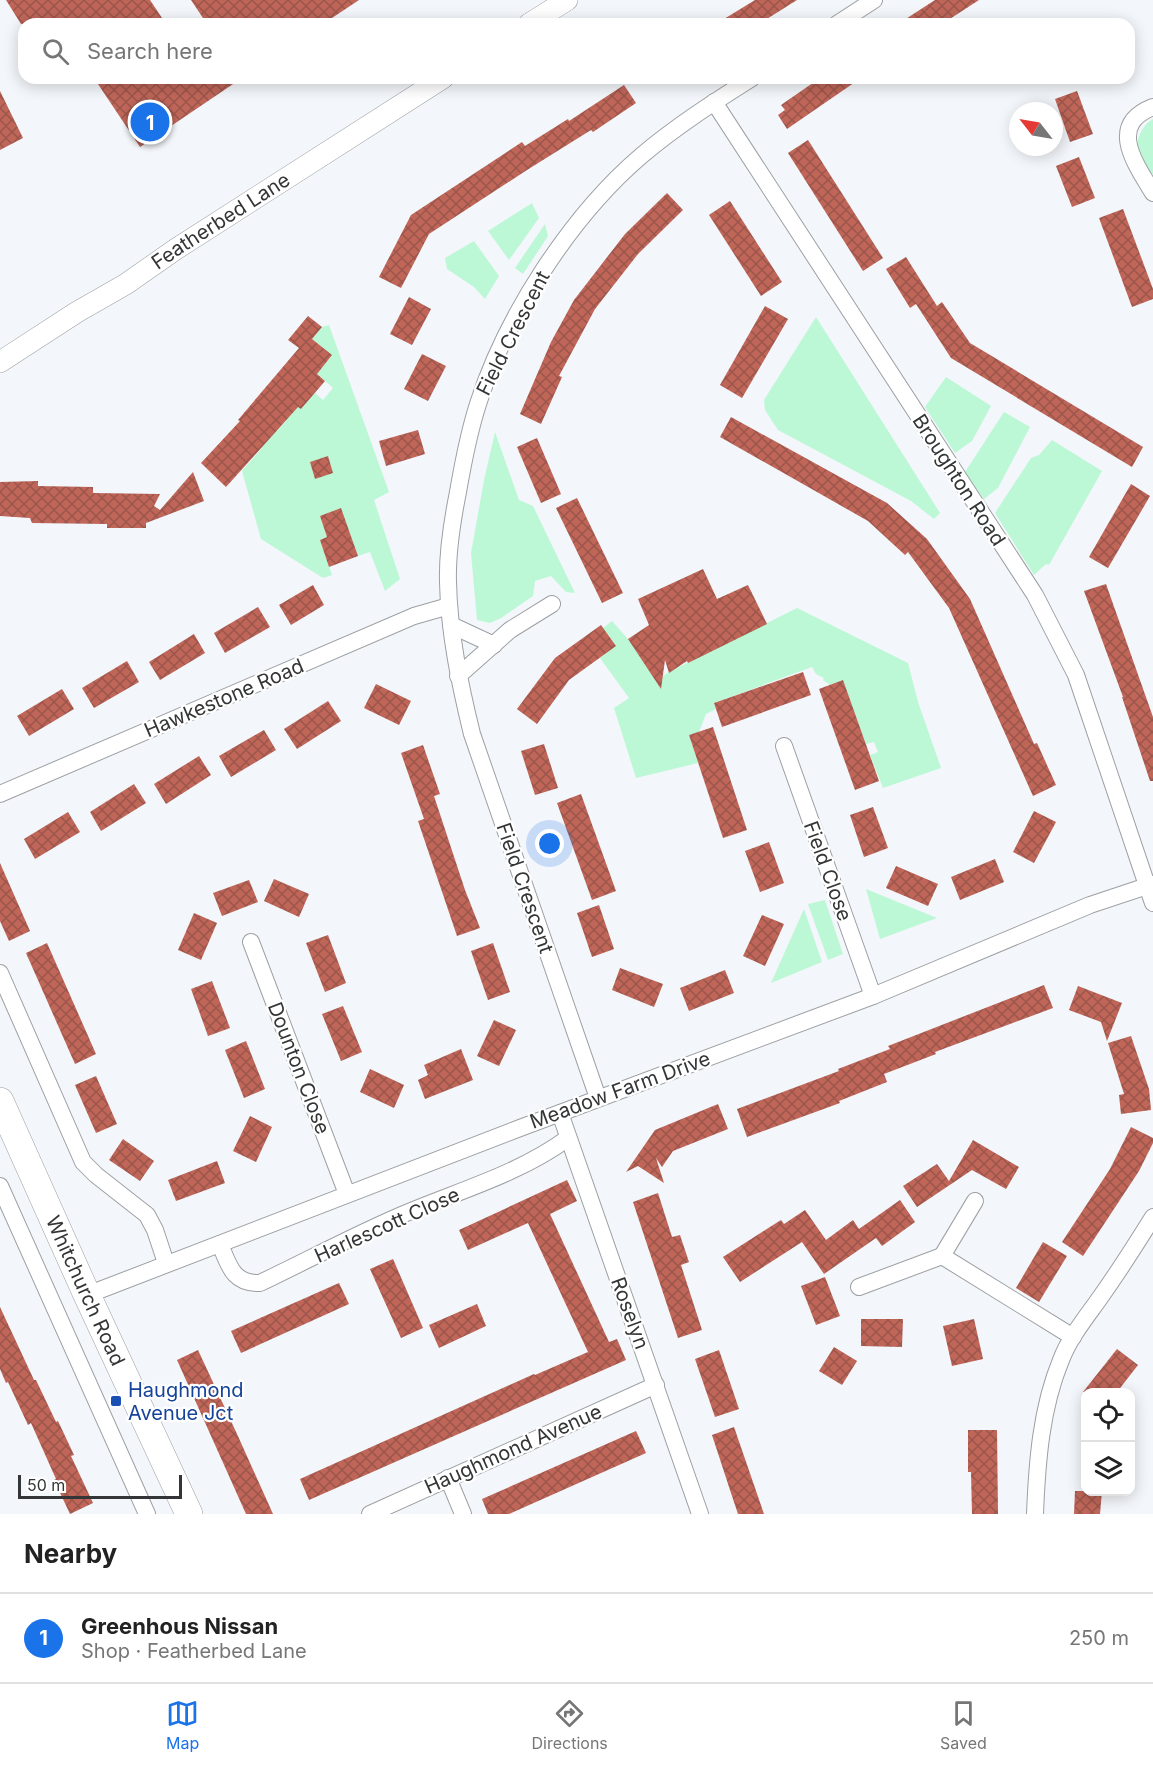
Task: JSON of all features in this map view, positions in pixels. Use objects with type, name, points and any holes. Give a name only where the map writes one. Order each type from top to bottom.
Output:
[{"type":"main road","name":"Whitchurch Road","points":[[0,1101],[189,1514]]},
{"type":"street","points":[[538,18],[567,0]]},
{"type":"street","points":[[846,18],[874,0]]},
{"type":"street","name":"Featherbed Lane","points":[[0,363],[434,84]]},
{"type":"street","name":"Field Crescent","points":[[598,1098],[472,734],[459,676],[449,606],[448,556],[463,462],[477,405],[491,368],[547,264],[599,198],[641,156],[714,102],[742,84]]},
{"type":"street","name":"Broughton Road","points":[[714,102],[1035,595],[1076,675],[1150,885],[1153,903]]},
{"type":"street","points":[[1153,106],[1135,116],[1129,124],[1128,137],[1131,152],[1153,193]]},
{"type":"street","points":[[459,676],[510,630],[552,604]]},
{"type":"street","name":"Hawkestone Road","points":[[0,794],[414,616],[449,606]]},
{"type":"street","points":[[452,625],[494,645]]},
{"type":"street","name":"Field Close","points":[[784,746],[873,996]]},
{"type":"street","name":"Meadow Farm Drive","points":[[87,1295],[598,1098],[873,996],[1090,905],[1150,885]]},
{"type":"street","name":"Dounton Close","points":[[251,942],[347,1194]]},
{"type":"street","points":[[0,974],[83,1162],[147,1215],[166,1263]]},
{"type":"street","name":"Roselyn","points":[[560,1113],[700,1514]]},
{"type":"street","name":"Harlescott Close","points":[[220,1244],[230,1269],[240,1279],[249,1283],[261,1283],[397,1217],[499,1176],[552,1150],[568,1138]]},
{"type":"street","name":"Whitchurch Road","points":[[0,1186],[147,1514]]},
{"type":"street","points":[[859,1287],[942,1256],[975,1201]]},
{"type":"street","points":[[1035,1514],[1036,1470],[1043,1428],[1053,1382],[1061,1359],[1073,1337],[1153,1217]]},
{"type":"street","points":[[942,1256],[1073,1337]]},
{"type":"street","name":"Haughmond Avenue","points":[[370,1514],[656,1385]]},
{"type":"street","points":[[448,1478],[463,1514]]},
{"type":"green space","points":[[1153,119],[1153,175],[1140,157],[1138,139],[1142,129]]},
{"type":"green space","points":[[532,203],[539,218],[509,260],[488,231]]},
{"type":"green space","points":[[545,224],[548,236],[523,274],[515,268]]},
{"type":"green space","points":[[474,241],[499,276],[485,299],[474,287],[447,269],[445,258]]},
{"type":"green space","points":[[816,317],[940,513],[934,519],[911,501],[778,430],[765,410],[764,400]]},
{"type":"green space","points":[[329,325],[389,492],[374,500],[400,579],[385,591],[370,552],[358,556],[341,509],[320,516],[327,537],[320,540],[332,575],[323,578],[261,539],[242,471],[262,448],[252,438],[266,421],[277,431],[286,421],[275,411],[289,399],[301,409],[315,393],[323,400],[333,388],[312,369],[316,365],[321,369],[332,355],[312,339],[322,327]]},
{"type":"green space","points":[[946,377],[991,406],[972,441],[955,453],[925,407]]},
{"type":"green space","points":[[1004,412],[1030,427],[998,488],[984,499],[965,472]]},
{"type":"green space","points":[[495,432],[519,500],[533,506],[575,593],[566,592],[551,576],[535,581],[533,596],[490,623],[477,620],[471,553]]},
{"type":"green space","points":[[1052,440],[1102,471],[1049,565],[1046,564],[1034,575],[995,513],[1031,458],[1039,455]]},
{"type":"green space","points":[[797,608],[908,663],[918,702],[941,768],[883,788],[870,755],[878,752],[874,742],[866,744],[843,681],[830,685],[816,674],[812,667],[714,703],[716,709],[706,714],[699,732],[689,735],[698,763],[636,778],[614,708],[629,698],[600,658],[616,646],[603,628],[612,621],[628,639],[656,681],[669,672]]},
{"type":"green space","points":[[866,889],[937,918],[880,939]]},
{"type":"green space","points":[[825,900],[843,954],[828,960],[808,904]]},
{"type":"green space","points":[[804,909],[822,962],[771,983]]},
{"type":"building","points":[[6,0],[150,0],[162,18],[18,18]]},
{"type":"building","points":[[191,0],[359,0],[332,18],[203,18]]},
{"type":"building","points":[[755,0],[797,0],[768,18],[726,18]]},
{"type":"building","points":[[935,0],[979,0],[951,18],[907,18]]},
{"type":"building","points":[[98,84],[233,84],[140,147]]},
{"type":"building","points":[[811,84],[852,84],[787,129],[778,115],[785,110],[781,105]]},
{"type":"building","points":[[624,85],[636,103],[429,234],[401,288],[379,277],[411,215],[522,142],[525,146]]},
{"type":"building","points":[[0,91],[23,138],[0,150]]},
{"type":"building","points":[[1077,91],[1093,134],[1070,142],[1063,122],[1063,102],[1056,102],[1055,99]]},
{"type":"building","points":[[808,140],[883,258],[863,271],[788,153]]},
{"type":"building","points":[[1079,157],[1095,198],[1072,207],[1056,166]]},
{"type":"building","points":[[667,193],[683,210],[638,254],[595,309],[559,376],[562,377],[541,424],[520,414],[551,342],[574,300],[625,234]]},
{"type":"building","points":[[730,201],[782,282],[761,296],[709,215]]},
{"type":"building","points":[[1123,209],[1153,289],[1153,299],[1132,307],[1099,218]]},
{"type":"building","points":[[906,257],[937,306],[942,302],[970,343],[1143,447],[1132,467],[951,358],[916,304],[910,308],[886,269]]},
{"type":"building","points":[[409,297],[431,309],[412,345],[390,334]]},
{"type":"building","points":[[765,306],[788,319],[742,398],[720,385]]},
{"type":"building","points":[[308,316],[322,327],[312,339],[332,355],[317,374],[325,381],[301,409],[298,407],[226,487],[201,463],[240,421],[238,420],[299,348],[288,340]]},
{"type":"building","points":[[422,354],[446,366],[428,401],[404,389]]},
{"type":"building","points":[[731,417],[887,503],[927,539],[970,599],[1034,744],[1037,743],[1056,785],[1033,796],[949,608],[908,552],[905,555],[868,521],[720,437]]},
{"type":"building","points":[[418,430],[425,454],[386,466],[379,441]]},
{"type":"building","points":[[537,438],[561,494],[541,503],[517,447]]},
{"type":"building","points":[[328,456],[333,473],[315,479],[310,462]]},
{"type":"building","points":[[193,472],[204,501],[146,523],[146,528],[107,528],[107,524],[32,523],[30,518],[0,516],[0,482],[38,481],[38,486],[93,487],[93,493],[160,494],[154,506],[160,510]]},
{"type":"building","points":[[1131,484],[1150,496],[1108,568],[1089,557]]},
{"type":"building","points":[[577,498],[623,593],[602,603],[556,508]]},
{"type":"building","points":[[341,508],[358,556],[329,567],[320,540],[327,537],[320,516]]},
{"type":"building","points":[[703,569],[717,599],[748,585],[767,624],[688,663],[687,661],[669,673],[665,660],[661,689],[628,639],[649,625],[638,599]]},
{"type":"building","points":[[1106,584],[1153,717],[1153,781],[1150,781],[1123,697],[1084,591]]},
{"type":"building","points":[[313,585],[324,605],[291,625],[279,605]]},
{"type":"building","points":[[258,607],[270,627],[225,653],[214,633]]},
{"type":"building","points":[[601,625],[616,646],[569,680],[537,724],[517,709],[555,658]]},
{"type":"building","points":[[194,634],[205,653],[160,680],[149,662]]},
{"type":"building","points":[[127,661],[139,682],[94,708],[82,688]]},
{"type":"building","points":[[803,672],[811,695],[722,727],[714,703]]},
{"type":"building","points":[[843,680],[879,781],[855,790],[819,689]]},
{"type":"building","points":[[376,684],[411,701],[399,725],[364,708]]},
{"type":"building","points":[[62,689],[74,709],[29,736],[17,716]]},
{"type":"building","points":[[328,701],[341,721],[297,749],[284,729]]},
{"type":"building","points":[[713,727],[747,830],[723,838],[689,735]]},
{"type":"building","points":[[264,730],[276,750],[231,777],[219,756]]},
{"type":"building","points":[[544,744],[558,788],[535,795],[521,751]]},
{"type":"building","points":[[423,745],[440,794],[434,796],[480,928],[457,936],[418,821],[424,819],[401,753]]},
{"type":"building","points":[[199,756],[211,775],[166,804],[154,784]]},
{"type":"building","points":[[134,784],[146,803],[101,831],[90,812]]},
{"type":"building","points":[[581,794],[616,891],[592,900],[557,803]]},
{"type":"building","points":[[873,807],[888,848],[864,857],[850,815]]},
{"type":"building","points":[[1034,811],[1056,822],[1034,863],[1013,852]]},
{"type":"building","points":[[68,812],[80,832],[35,859],[24,839]]},
{"type":"building","points":[[769,842],[784,883],[760,892],[745,851]]},
{"type":"building","points":[[995,859],[1004,882],[960,900],[951,877]]},
{"type":"building","points":[[0,863],[30,931],[9,941],[0,921]]},
{"type":"building","points":[[896,866],[938,884],[928,906],[886,888]]},
{"type":"building","points":[[274,879],[309,894],[299,917],[264,901]]},
{"type":"building","points":[[249,880],[258,902],[222,916],[213,893]]},
{"type":"building","points":[[599,905],[614,949],[592,957],[577,913]]},
{"type":"building","points":[[194,913],[217,923],[201,960],[178,950]]},
{"type":"building","points":[[762,915],[784,924],[765,966],[743,956]]},
{"type":"building","points":[[328,935],[346,983],[325,992],[306,943]]},
{"type":"building","points":[[47,943],[96,1054],[75,1064],[26,953]]},
{"type":"building","points":[[493,943],[510,992],[488,1000],[471,951]]},
{"type":"building","points":[[620,968],[663,984],[654,1007],[612,990]]},
{"type":"building","points":[[725,970],[734,993],[689,1011],[680,988]]},
{"type":"building","points":[[212,981],[230,1028],[208,1036],[191,989]]},
{"type":"building","points":[[1044,985],[1053,1008],[935,1052],[936,1054],[884,1074],[887,1082],[839,1101],[840,1103],[747,1137],[737,1109],[839,1071],[838,1069],[890,1049],[888,1046]]},
{"type":"building","points":[[1078,986],[1122,1003],[1107,1041],[1101,1022],[1069,1010]]},
{"type":"building","points":[[343,1006],[362,1052],[341,1061],[322,1014]]},
{"type":"building","points":[[494,1020],[516,1030],[499,1066],[477,1056]]},
{"type":"building","points":[[1131,1036],[1149,1089],[1151,1110],[1121,1114],[1119,1095],[1124,1094],[1108,1043]]},
{"type":"building","points":[[246,1041],[265,1089],[244,1098],[225,1050]]},
{"type":"building","points":[[461,1049],[473,1080],[425,1099],[418,1080],[428,1075],[424,1065]]},
{"type":"building","points":[[370,1069],[404,1085],[394,1108],[360,1092]]},
{"type":"building","points":[[96,1076],[117,1124],[96,1133],[75,1085]]},
{"type":"building","points":[[718,1104],[728,1129],[673,1151],[662,1167],[656,1158],[664,1183],[638,1166],[626,1172],[655,1130]]},
{"type":"building","points":[[250,1116],[272,1127],[256,1162],[233,1151]]},
{"type":"building","points":[[1131,1127],[1153,1138],[1153,1143],[1139,1171],[1083,1256],[1062,1242],[1110,1169]]},
{"type":"building","points":[[123,1139],[154,1161],[140,1181],[109,1160]]},
{"type":"building","points":[[973,1140],[1019,1167],[1006,1189],[972,1170],[917,1207],[903,1186],[937,1164],[949,1181]]},
{"type":"building","points":[[217,1161],[225,1183],[176,1201],[168,1180]]},
{"type":"building","points":[[567,1180],[577,1201],[550,1214],[609,1342],[617,1339],[626,1360],[309,1500],[300,1479],[588,1352],[528,1223],[468,1250],[459,1230]]},
{"type":"building","points":[[658,1193],[672,1237],[680,1235],[689,1262],[681,1265],[702,1330],[678,1338],[633,1202]]},
{"type":"building","points":[[900,1200],[915,1222],[882,1246],[876,1238],[824,1274],[802,1242],[740,1282],[723,1257],[781,1220],[784,1224],[805,1210],[826,1240],[853,1220],[859,1229]]},
{"type":"building","points":[[1043,1242],[1067,1256],[1039,1302],[1016,1288]]},
{"type":"building","points":[[393,1259],[423,1328],[401,1338],[370,1269]]},
{"type":"building","points":[[825,1277],[840,1316],[816,1325],[801,1286]]},
{"type":"building","points":[[339,1283],[349,1304],[241,1353],[231,1331]]},
{"type":"building","points":[[477,1304],[486,1326],[439,1348],[429,1325]]},
{"type":"building","points":[[0,1307],[34,1380],[56,1422],[58,1421],[93,1503],[70,1514],[31,1423],[28,1425],[0,1369]]},
{"type":"building","points":[[861,1319],[903,1319],[902,1347],[861,1346]]},
{"type":"building","points":[[974,1319],[983,1359],[952,1366],[943,1326]]},
{"type":"building","points":[[834,1347],[857,1361],[842,1385],[819,1371]]},
{"type":"building","points":[[1117,1349],[1138,1365],[1120,1388],[1086,1388]]},
{"type":"building","points":[[198,1350],[273,1514],[246,1514],[177,1360]]},
{"type":"building","points":[[719,1350],[739,1409],[715,1417],[695,1359]]},
{"type":"building","points":[[734,1427],[764,1514],[738,1514],[712,1435]]},
{"type":"building","points":[[968,1430],[997,1430],[998,1514],[972,1514],[971,1472],[968,1472]]},
{"type":"building","points":[[636,1431],[646,1453],[509,1514],[488,1514],[482,1499]]},
{"type":"building","points":[[1075,1491],[1081,1491],[1081,1496],[1102,1496],[1100,1514],[1074,1514]]},
{"type":"place","name":"Greenhous Nissan","points":[[150,122]]},
{"type":"place","name":"Haughmond Avenue Jct","points":[[116,1401]]}]
